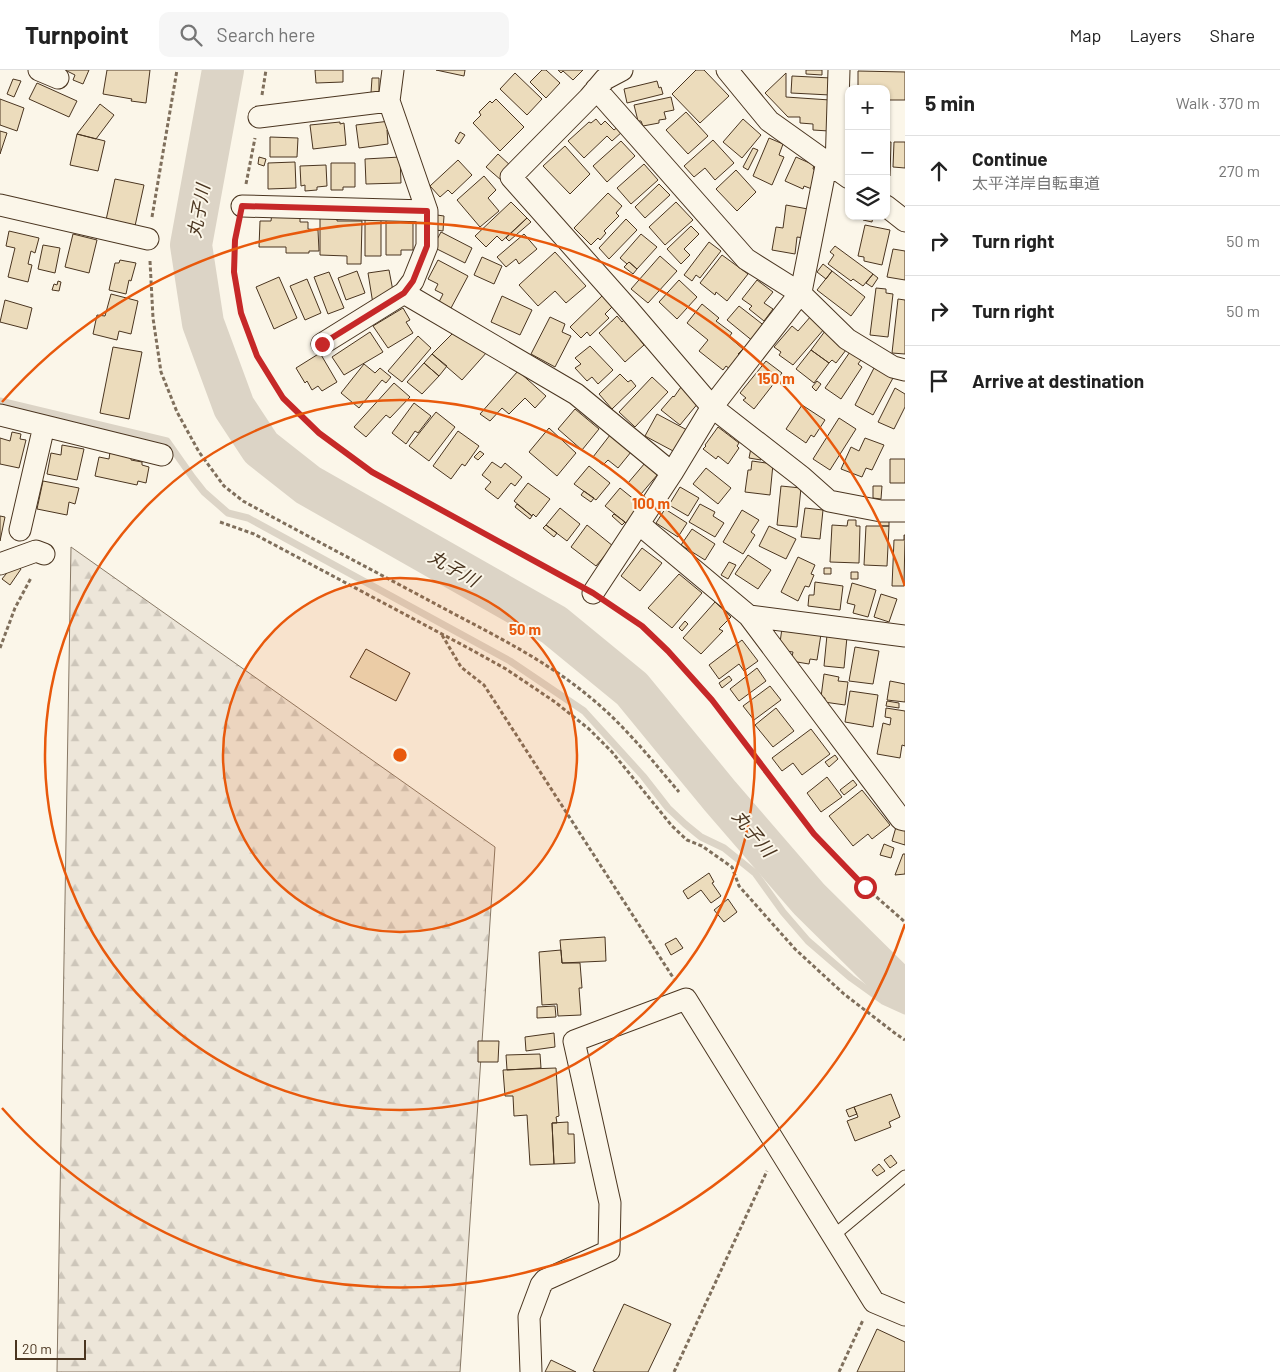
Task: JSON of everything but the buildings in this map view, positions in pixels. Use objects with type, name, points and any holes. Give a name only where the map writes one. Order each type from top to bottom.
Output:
[{"type":"street","points":[[322,344],[404,293],[413,281],[427,246],[427,211],[390,101],[393,70]]},
{"type":"street","points":[[622,70],[605,79],[512,178],[712,407],[802,477],[829,501],[881,511],[905,512]]},
{"type":"street","points":[[727,70],[769,121],[837,169]]},
{"type":"street","points":[[593,593],[672,473],[712,407],[800,293],[837,169],[839,70]]},
{"type":"street","points":[[596,89],[746,259],[800,293],[847,339],[893,367],[905,370]]},
{"type":"street","points":[[259,117],[390,101]]},
{"type":"street","points":[[0,205],[148,239]]},
{"type":"street","points":[[242,206],[427,211]]},
{"type":"street","points":[[890,209],[905,220]]},
{"type":"street","points":[[404,293],[576,394],[672,473]]},
{"type":"street","points":[[0,415],[162,455]]},
{"type":"street","points":[[20,530],[44,426]]},
{"type":"street","points":[[639,524],[749,616],[901,818],[905,820]]},
{"type":"street","points":[[0,564],[36,551],[44,554]]},
{"type":"street","points":[[749,616],[905,636]]},
{"type":"street","points":[[531,1372],[529,1317],[541,1284],[545,1280],[609,1251],[610,1203],[574,1041],[686,999],[874,1302],[905,1315]]},
{"type":"lane","points":[[833,1236],[905,1176]]},
{"type":"path","points":[[177,70],[148,239],[153,318],[161,372],[177,412],[198,452],[224,486],[243,501],[507,642],[559,673],[618,722],[638,742],[679,792]]},
{"type":"path","points":[[266,70],[259,117],[235,240],[234,272],[241,313],[257,356],[283,398],[319,433],[372,472],[593,593],[642,626],[668,651],[712,700],[814,834],[865,887],[905,922]]},
{"type":"path","points":[[220,522],[254,534],[442,634],[506,669],[555,702],[589,729],[612,752],[672,826],[687,840],[702,846],[732,867],[739,886],[795,948],[844,994],[905,1040]]},
{"type":"path","points":[[0,648],[15,608],[44,554]]},
{"type":"path","points":[[442,634],[462,667],[484,685],[686,999]]},
{"type":"path","points":[[674,1372],[778,1148]]},
{"type":"path","points":[[839,1372],[860,1326],[874,1302]]},
{"type":"green space","points":[[71,547],[495,847],[460,1372],[57,1372]]},
{"type":"waterway","name":"丸子川","points":[[223,70],[191,245],[203,323],[234,407],[261,448],[308,485],[554,625],[632,689],[720,796],[809,899],[896,985],[905,990]]},
{"type":"waterway","points":[[0,401],[167,441],[204,492],[228,513],[248,518],[510,661],[584,711],[643,776],[668,808],[701,837],[724,848],[755,873],[783,912],[808,941],[851,978],[883,1001],[905,1011]]},
{"type":"route","points":[[322,344],[404,293],[413,281],[427,246],[427,211],[242,206],[235,240],[234,272],[241,313],[257,356],[283,398],[319,433],[372,472],[593,593],[642,626],[668,651],[712,700],[814,834],[865,887]]}]
